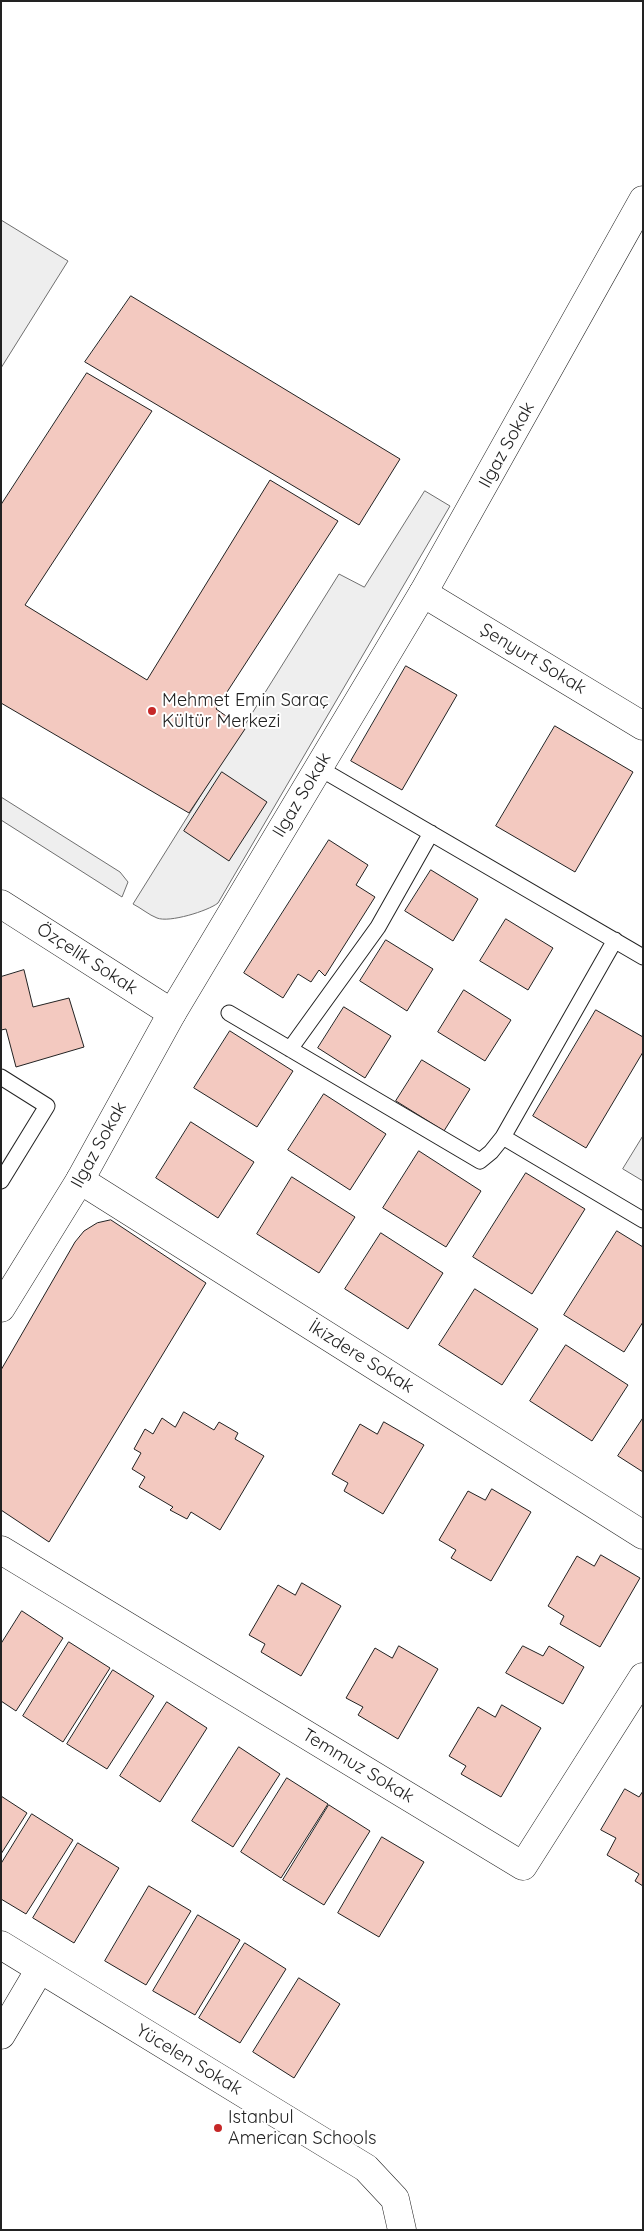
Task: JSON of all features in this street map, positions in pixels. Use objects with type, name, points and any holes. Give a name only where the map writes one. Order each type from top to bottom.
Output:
[{"type":"street","name":"Ilgaz Sokak","points":[[1,1308],[80,1180],[172,1013],[423,592],[643,200]]},
{"type":"street","name":"Şenyurt Sokak","points":[[423,592],[643,726]]},
{"type":"street","name":"Özçelik Sokak","points":[[1,904],[172,1013]]},
{"type":"street","name":"İkizdere Sokak","points":[[80,1180],[643,1535]]},
{"type":"street","name":"Temmuz Sokak","points":[[1,1550],[523,1866],[643,1677]]},
{"type":"street","name":"Yücelen Sokak","points":[[1,1945],[366,2168],[395,2199],[402,2230]]},
{"type":"street","points":[[1,2035],[40,1969]]},
{"type":"lane","points":[[318,768],[643,957]]},
{"type":"lane","points":[[290,1049],[378,927],[431,833]]},
{"type":"lane","points":[[230,1013],[480,1161],[491,1152],[503,1137],[615,940]]},
{"type":"lane","points":[[1,1077],[47,1106],[1,1181]]},
{"type":"lane","points":[[503,1137],[643,1220]]},
{"type":"shaded area","points":[[1,220],[68,261],[1,368]]},
{"type":"shaded area","points":[[425,491],[450,506],[218,903],[188,915],[170,919],[154,917],[133,904],[339,574],[364,587]]},
{"type":"shaded area","points":[[1,797],[120,872],[128,882],[122,897],[1,820]]},
{"type":"shaded area","points":[[643,1136],[643,1181],[623,1169]]},
{"type":"building","points":[[131,296],[400,459],[359,525],[85,362]]},
{"type":"building","points":[[87,373],[152,411],[25,605],[147,680],[270,480],[338,521],[216,709],[245,729],[189,813],[1,703],[1,505]]},
{"type":"building","points":[[406,666],[457,695],[402,790],[351,761]]},
{"type":"building","points":[[555,726],[633,772],[575,872],[496,826]]},
{"type":"building","points":[[222,772],[267,802],[229,861],[184,831]]},
{"type":"building","points":[[329,840],[368,865],[356,885],[375,897],[325,976],[319,970],[311,982],[298,974],[283,998],[244,973]]},
{"type":"building","points":[[431,870],[478,899],[453,941],[405,911]]},
{"type":"building","points":[[506,919],[553,948],[528,990],[480,961]]},
{"type":"building","points":[[386,940],[433,969],[407,1011],[360,981]]},
{"type":"building","points":[[24,970],[33,1007],[69,998],[84,1047],[16,1067],[6,1029],[1,1030],[1,977]]},
{"type":"building","points":[[464,990],[511,1020],[485,1061],[438,1032]]},
{"type":"building","points":[[344,1007],[391,1036],[365,1078],[318,1048]]},
{"type":"building","points":[[596,1010],[643,1037],[643,1052],[586,1148],[533,1116]]},
{"type":"building","points":[[230,1031],[293,1071],[257,1127],[194,1088]]},
{"type":"building","points":[[422,1060],[470,1089],[444,1131],[396,1101]]},
{"type":"building","points":[[324,1094],[386,1134],[350,1190],[288,1150]]},
{"type":"building","points":[[191,1122],[254,1162],[218,1218],[156,1178]]},
{"type":"building","points":[[419,1151],[481,1191],[446,1247],[383,1208]]},
{"type":"building","points":[[526,1173],[585,1209],[532,1294],[473,1257]]},
{"type":"building","points":[[292,1177],[355,1217],[319,1273],[257,1234]]},
{"type":"building","points":[[111,1220],[206,1283],[49,1542],[1,1510],[1,1370],[75,1242],[84,1231],[97,1223]]},
{"type":"building","points":[[617,1231],[643,1247],[643,1322],[624,1352],[564,1315]]},
{"type":"building","points":[[381,1233],[443,1273],[408,1329],[345,1289]]},
{"type":"building","points":[[475,1289],[538,1329],[502,1385],[439,1345]]},
{"type":"building","points":[[566,1345],[628,1385],[592,1441],[530,1401]]},
{"type":"building","points":[[184,1412],[214,1430],[219,1422],[238,1433],[235,1439],[264,1456],[220,1530],[191,1512],[187,1519],[170,1510],[173,1507],[139,1487],[145,1477],[132,1469],[141,1453],[134,1449],[145,1429],[153,1434],[162,1418],[175,1427]]},
{"type":"building","points":[[643,1418],[643,1472],[618,1456]]},
{"type":"building","points":[[384,1422],[424,1445],[383,1514],[344,1491],[348,1483],[332,1474],[360,1424],[377,1434]]},
{"type":"building","points":[[492,1489],[531,1512],[491,1581],[451,1558],[456,1550],[439,1540],[468,1491],[485,1500]]},
{"type":"building","points":[[601,1555],[640,1578],[600,1647],[560,1624],[564,1616],[548,1606],[577,1556],[594,1566]]},
{"type":"building","points":[[302,1583],[341,1606],[301,1676],[261,1652],[265,1644],[249,1635],[278,1585],[295,1595]]},
{"type":"building","points":[[22,1611],[63,1638],[16,1711],[1,1701],[1,1644]]},
{"type":"building","points":[[69,1642],[110,1668],[63,1742],[23,1716]]},
{"type":"building","points":[[399,1646],[438,1669],[398,1739],[358,1715],[363,1707],[346,1698],[375,1648],[392,1658]]},
{"type":"building","points":[[523,1646],[543,1656],[549,1646],[584,1667],[563,1704],[506,1673]]},
{"type":"building","points":[[113,1670],[154,1696],[107,1769],[67,1744]]},
{"type":"building","points":[[167,1702],[207,1728],[160,1802],[120,1776]]},
{"type":"building","points":[[502,1705],[541,1728],[501,1797],[461,1774],[466,1766],[449,1756],[478,1707],[495,1717]]},
{"type":"building","points":[[239,1747],[280,1774],[233,1847],[192,1821]]},
{"type":"building","points":[[287,1778],[328,1804],[281,1878],[241,1852]]},
{"type":"building","points":[[625,1789],[639,1797],[643,1791],[643,1886],[635,1881],[639,1874],[607,1855],[616,1838],[601,1830]]},
{"type":"building","points":[[1,1796],[27,1813],[1,1854]]},
{"type":"building","points":[[329,1805],[370,1831],[324,1905],[283,1880]]},
{"type":"building","points":[[32,1814],[73,1840],[26,1914],[1,1899],[1,1864]]},
{"type":"building","points":[[382,1837],[424,1862],[379,1937],[338,1913]]},
{"type":"building","points":[[78,1843],[119,1868],[74,1943],[33,1918]]},
{"type":"building","points":[[149,1886],[191,1911],[146,1985],[105,1961]]},
{"type":"building","points":[[198,1915],[240,1940],[195,2015],[153,1991]]},
{"type":"building","points":[[245,1943],[286,1969],[240,2043],[199,2018]]},
{"type":"building","points":[[299,1978],[340,2004],[294,2078],[253,2052]]},
{"type":"place","name":"Mehmet Emin Saraç Kültür Merkezi","points":[[152,711]]},
{"type":"place","name":"Istanbul American Schools","points":[[218,2128]]}]
